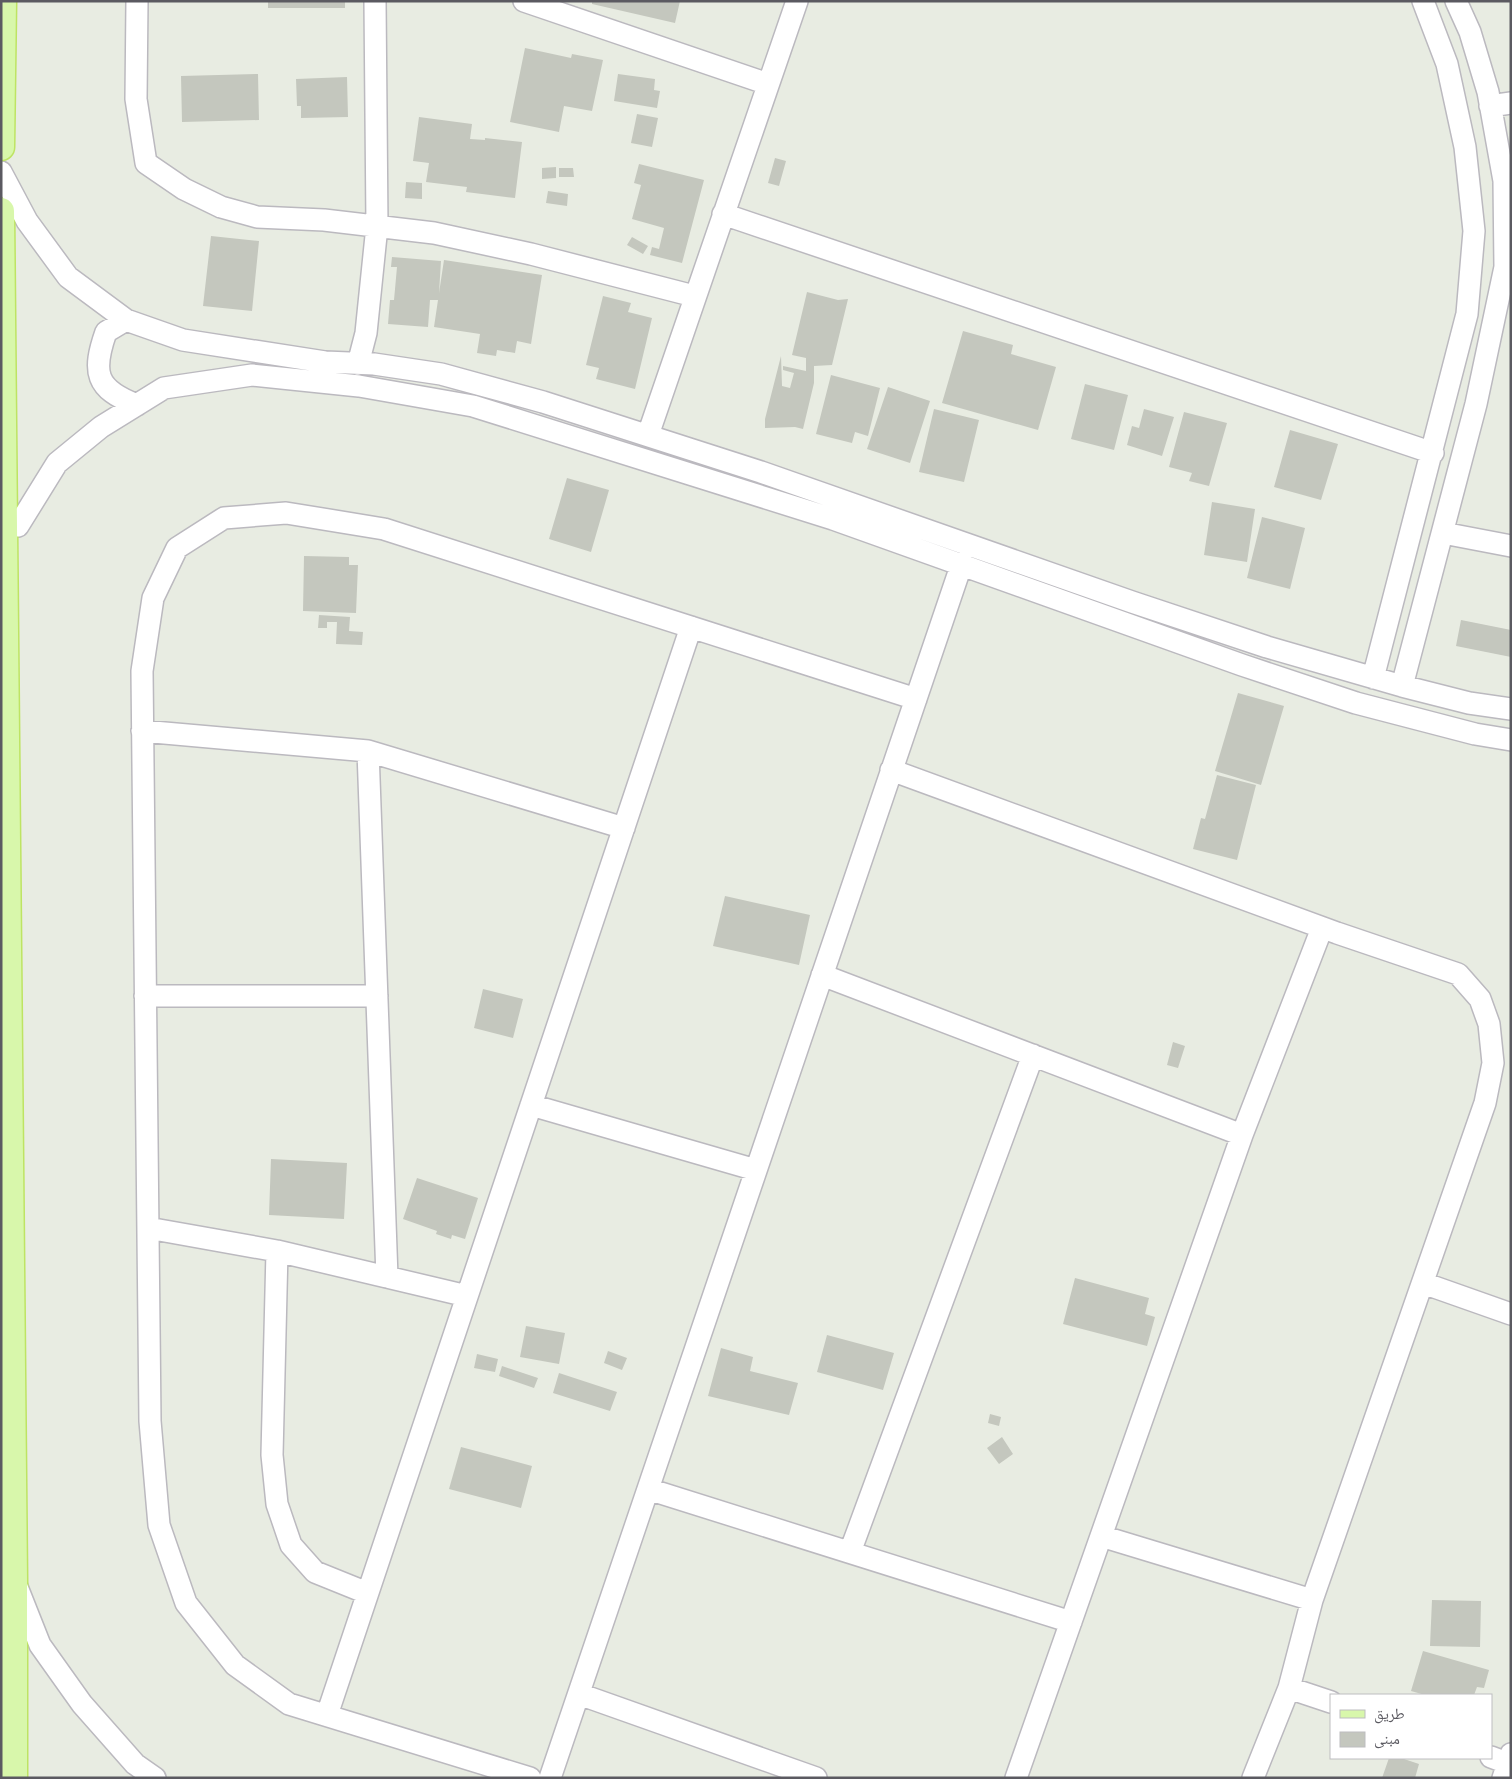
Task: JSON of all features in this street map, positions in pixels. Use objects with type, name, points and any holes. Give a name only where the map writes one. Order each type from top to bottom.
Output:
[{"type":"main road","points":[[1,147],[4,1]]},
{"type":"main road","points":[[1,211],[14,1581],[14,1778]]},
{"type":"street","points":[[137,1],[136,99],[146,163],[191,192],[221,206],[257,217],[324,220],[434,233],[531,254],[694,296]]},
{"type":"street","points":[[358,364],[366,333],[377,226],[375,1]]},
{"type":"street","points":[[648,435],[694,296],[797,1]]},
{"type":"street","points":[[1373,678],[1467,314],[1474,231],[1465,147],[1447,64],[1423,1]]},
{"type":"street","points":[[1402,686],[1476,404],[1505,266],[1504,146],[1501,104],[1456,1]]},
{"type":"street","points":[[533,3],[768,84]]},
{"type":"street","points":[[1,172],[27,221],[68,277],[126,320],[183,340],[325,362],[441,374],[543,402],[761,472],[1132,602],[1267,647],[1402,686],[1469,703],[1511,709]]},
{"type":"street","points":[[723,214],[1432,453]]},
{"type":"street","points":[[126,320],[106,332],[97,356],[100,377],[108,390],[119,398],[137,405]]},
{"type":"street","points":[[18,526],[57,463],[101,427],[164,388],[252,374],[358,386],[473,406],[833,518],[962,563],[1242,666],[1356,703],[1475,734],[1511,740]]},
{"type":"street","points":[[530,1778],[289,1704],[235,1665],[186,1603],[159,1525],[150,1421],[142,731],[142,671],[153,598],[177,548],[224,518],[286,513],[384,529],[916,699]]},
{"type":"street","points":[[1443,533],[1511,546]]},
{"type":"street","points":[[550,1778],[962,563]]},
{"type":"street","points":[[327,1715],[691,627]]},
{"type":"street","points":[[142,731],[368,751],[624,828]]},
{"type":"street","points":[[1475,734],[1511,752]]},
{"type":"street","points":[[368,751],[387,1277]]},
{"type":"street","points":[[892,770],[1322,928],[1458,974],[1480,999],[1488,1024],[1493,1063],[1485,1103],[1312,1600],[1289,1688],[1253,1778]]},
{"type":"street","points":[[1016,1778],[1242,1135],[1322,928]]},
{"type":"street","points":[[822,974],[1242,1135]]},
{"type":"street","points":[[145,996],[377,996]]},
{"type":"street","points":[[850,1552],[1033,1055]]},
{"type":"street","points":[[531,1105],[756,1170]]},
{"type":"street","points":[[148,1228],[277,1251],[467,1296]]},
{"type":"street","points":[[277,1251],[272,1455],[277,1504],[291,1545],[315,1572],[368,1593]]},
{"type":"street","points":[[1423,1284],[1511,1314]]},
{"type":"street","points":[[648,1489],[1071,1622]]},
{"type":"street","points":[[1101,1536],[1312,1600]]},
{"type":"street","points":[[14,1581],[40,1645],[82,1704],[135,1764],[156,1778]]},
{"type":"street","points":[[1289,1688],[1330,1702]]},
{"type":"street","points":[[579,1694],[816,1778]]},
{"type":"building","points":[[268,1],[345,1],[345,8],[268,8]]},
{"type":"building","points":[[592,1],[680,1],[675,23],[592,4]]},
{"type":"building","points":[[525,48],[571,58],[572,54],[603,60],[592,111],[564,106],[559,132],[510,122]]},
{"type":"building","points":[[258,74],[259,120],[182,122],[181,76]]},
{"type":"building","points":[[618,74],[655,79],[654,90],[660,91],[657,108],[614,101]]},
{"type":"building","points":[[347,77],[348,117],[301,118],[301,106],[297,106],[296,79]]},
{"type":"building","points":[[637,114],[658,118],[652,147],[631,143]]},
{"type":"building","points":[[419,117],[472,124],[470,139],[485,140],[485,138],[522,142],[515,198],[466,192],[467,187],[426,182],[429,163],[413,161]]},
{"type":"building","points":[[775,158],[786,161],[779,186],[768,183]]},
{"type":"building","points":[[639,164],[704,180],[682,263],[650,255],[652,247],[659,249],[664,228],[632,219],[641,185],[634,183]]},
{"type":"building","points":[[556,167],[556,178],[542,179],[542,168]]},
{"type":"building","points":[[559,168],[573,168],[574,177],[559,177]]},
{"type":"building","points":[[406,182],[422,183],[422,199],[405,198]]},
{"type":"building","points":[[548,191],[568,194],[567,206],[546,203]]},
{"type":"building","points":[[211,236],[259,241],[252,311],[203,306]]},
{"type":"building","points":[[632,237],[648,246],[643,254],[627,245]]},
{"type":"building","points":[[392,257],[441,261],[439,293],[444,260],[542,275],[531,344],[517,341],[515,353],[497,350],[496,356],[477,353],[480,334],[434,327],[438,300],[430,300],[428,327],[388,324],[390,300],[394,300],[397,267],[391,267]]},
{"type":"building","points":[[807,292],[838,300],[848,299],[832,365],[814,366],[814,383],[803,429],[795,427],[765,428],[765,419],[781,356],[782,386],[790,388],[794,373],[783,370],[783,366],[806,371],[806,358],[792,355]]},
{"type":"building","points":[[603,296],[631,303],[628,312],[652,318],[635,389],[596,379],[599,368],[586,365]]},
{"type":"building","points":[[963,331],[1013,345],[1011,354],[1056,367],[1038,430],[942,403]]},
{"type":"building","points":[[831,375],[880,388],[868,436],[855,432],[852,443],[816,434]]},
{"type":"building","points":[[1085,384],[1128,395],[1114,450],[1071,439]]},
{"type":"building","points":[[888,387],[930,401],[910,463],[867,449]]},
{"type":"building","points":[[934,409],[979,420],[964,482],[919,472]]},
{"type":"building","points":[[1144,409],[1174,417],[1162,456],[1127,445],[1132,426],[1139,428]]},
{"type":"building","points":[[1184,412],[1227,423],[1209,486],[1189,481],[1192,473],[1169,467]]},
{"type":"building","points":[[1290,430],[1338,444],[1321,500],[1274,487]]},
{"type":"building","points":[[567,478],[609,490],[591,552],[549,539]]},
{"type":"building","points":[[1212,502],[1255,509],[1247,562],[1204,555]]},
{"type":"building","points":[[1262,517],[1305,528],[1290,589],[1247,578]]},
{"type":"building","points":[[304,556],[349,557],[349,565],[358,565],[356,613],[303,611]]},
{"type":"building","points":[[319,615],[350,617],[349,631],[363,632],[362,645],[336,644],[337,622],[327,622],[327,628],[318,628]]},
{"type":"building","points":[[1461,620],[1511,630],[1511,657],[1456,646]]},
{"type":"building","points":[[1238,693],[1284,706],[1261,785],[1215,771]]},
{"type":"building","points":[[1217,775],[1256,785],[1237,860],[1193,849],[1201,818],[1205,819]]},
{"type":"building","points":[[725,896],[810,915],[799,965],[713,946]]},
{"type":"building","points":[[483,989],[523,999],[513,1038],[474,1028]]},
{"type":"building","points":[[1173,1042],[1185,1046],[1178,1068],[1167,1065]]},
{"type":"building","points":[[271,1159],[347,1163],[344,1219],[269,1215]]},
{"type":"building","points":[[417,1178],[478,1198],[465,1239],[452,1235],[451,1239],[436,1234],[437,1231],[403,1219]]},
{"type":"building","points":[[1075,1278],[1149,1298],[1145,1314],[1155,1317],[1147,1346],[1063,1324]]},
{"type":"building","points":[[526,1326],[565,1333],[559,1364],[520,1357]]},
{"type":"building","points":[[827,1335],[894,1353],[883,1390],[817,1372]]},
{"type":"building","points":[[721,1348],[753,1357],[750,1371],[798,1383],[789,1415],[708,1396]]},
{"type":"building","points":[[608,1351],[627,1358],[622,1370],[604,1363]]},
{"type":"building","points":[[477,1354],[498,1359],[495,1372],[474,1368]]},
{"type":"building","points":[[502,1366],[538,1378],[534,1388],[499,1376]]},
{"type":"building","points":[[559,1373],[617,1392],[610,1411],[553,1393]]},
{"type":"building","points":[[990,1414],[1001,1417],[999,1426],[988,1423]]},
{"type":"building","points":[[1002,1437],[1013,1454],[999,1464],[987,1448]]},
{"type":"building","points":[[461,1447],[532,1466],[521,1508],[449,1489]]},
{"type":"building","points":[[1432,1600],[1481,1601],[1480,1647],[1430,1646]]},
{"type":"building","points":[[1423,1651],[1489,1670],[1484,1688],[1477,1687],[1474,1694],[1422,1694],[1411,1691]]},
{"type":"building","points":[[1389,1759],[1404,1759],[1419,1764],[1415,1778],[1382,1778]]}]
